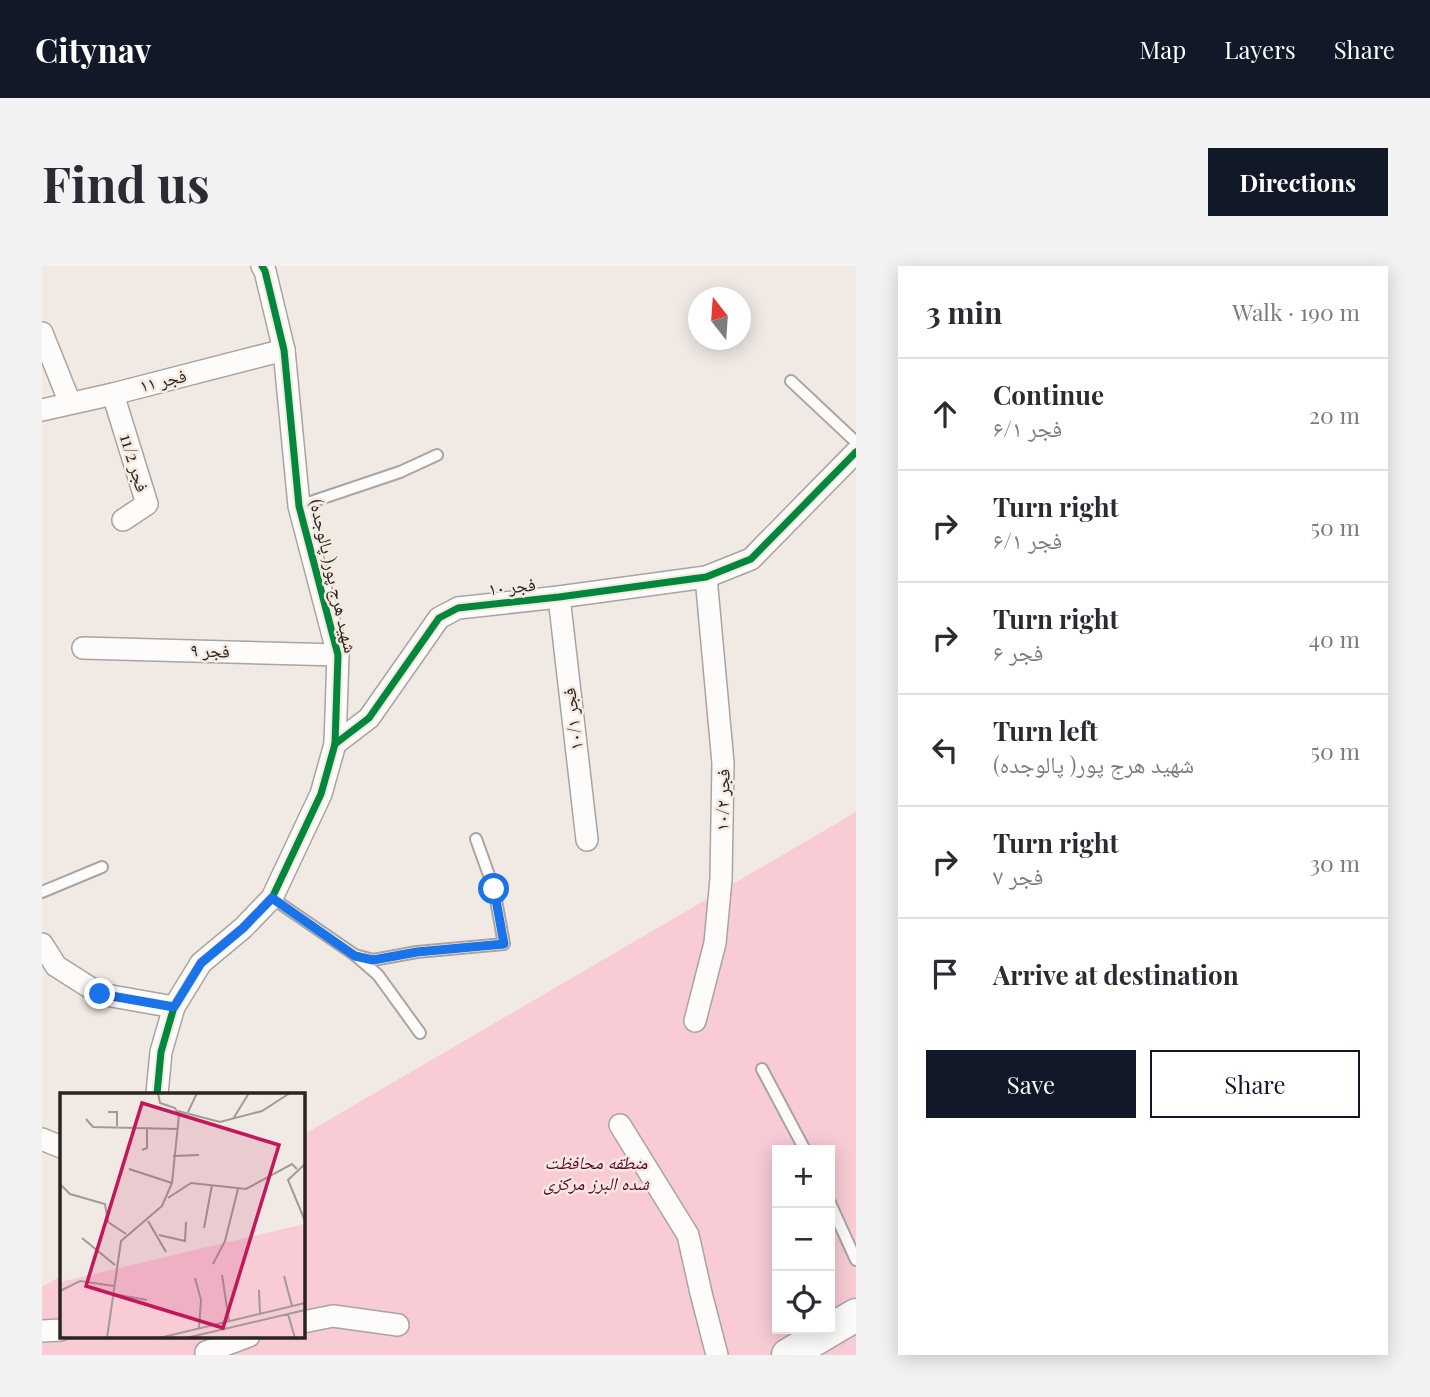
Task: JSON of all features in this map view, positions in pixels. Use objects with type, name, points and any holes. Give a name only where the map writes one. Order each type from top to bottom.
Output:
[{"type":"main road","points":[[788,1355],[821,1347],[856,1315]]},
{"type":"street","name":"شهید هرج پور( پالوجده)","points":[[157,1093],[161,1052],[174,1007],[201,963],[243,928],[272,898],[321,794],[335,744],[338,655],[299,506],[284,351],[262,266]]},
{"type":"street","points":[[42,333],[70,403]]},
{"type":"street","name":"فجر ۱۱","points":[[42,410],[284,351]]},
{"type":"street","name":"فجر 11/2","points":[[113,394],[147,504],[123,520]]},
{"type":"street","name":"فجر ۱۰","points":[[335,744],[369,719],[439,618],[458,608],[706,577],[751,559],[856,452]]},
{"type":"street","name":"فجر ۱۰/۲","points":[[695,1021],[715,943],[722,879],[723,763],[706,577]]},
{"type":"street","name":"فجر ۱۰/۱","points":[[559,597],[587,840]]},
{"type":"street","name":"فجر ۹","points":[[83,648],[338,655]]},
{"type":"street","points":[[42,944],[56,966],[100,994],[174,1007]]},
{"type":"street","points":[[621,1125],[688,1235],[717,1355]]},
{"type":"street","points":[[42,1139],[60,1147]]},
{"type":"street","points":[[304,1322],[333,1316],[398,1325]]},
{"type":"street","points":[[42,1331],[60,1330]]},
{"type":"street","points":[[205,1348],[241,1338]]},
{"type":"lane","points":[[791,381],[856,442]]},
{"type":"lane","points":[[299,506],[400,472],[437,455]]},
{"type":"lane","points":[[355,956],[373,960],[417,952],[504,944],[494,889],[476,839]]},
{"type":"lane","points":[[42,892],[102,867]]},
{"type":"lane","points":[[272,898],[378,975],[420,1033]]},
{"type":"lane","points":[[762,1069],[802,1145]]},
{"type":"lane","points":[[832,1208],[856,1260]]},
{"type":"green space","name":"منطقه محافظت شده البرز مرکزی","points":[[856,812],[856,1355],[42,1355],[42,1287],[60,1277],[60,1338],[304,1338],[304,1134]]},
{"type":"cycle path","points":[[157,1093],[161,1052],[174,1007],[201,963],[243,928],[272,898],[321,794],[335,744],[338,655],[299,506],[284,350],[262,266]]},
{"type":"cycle path","points":[[335,744],[369,718],[439,618],[458,608],[706,577],[751,559],[856,452]]},
{"type":"route","points":[[100,994],[174,1007],[201,963],[243,928],[272,898],[355,956],[373,960],[417,952],[504,944],[494,889]]}]
